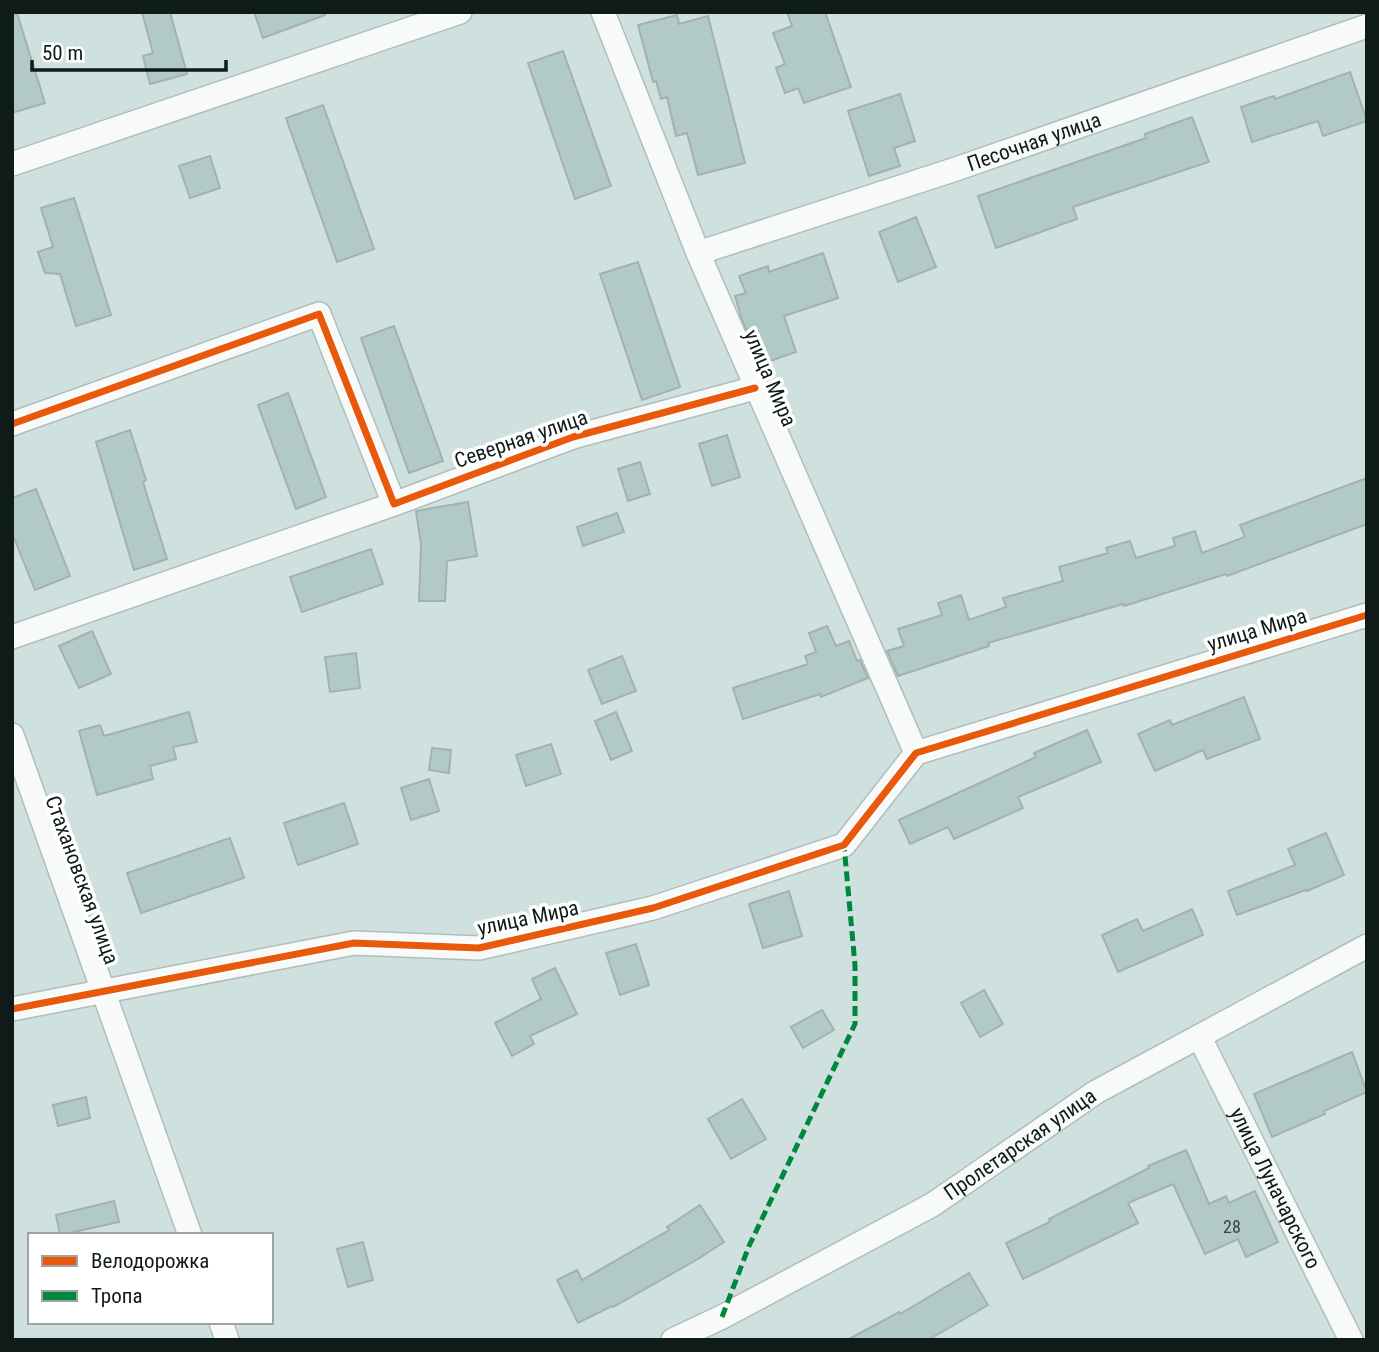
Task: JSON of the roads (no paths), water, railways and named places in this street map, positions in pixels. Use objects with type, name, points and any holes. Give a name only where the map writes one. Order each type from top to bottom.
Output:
[{"type":"street","points":[[12,164],[460,12]]},
{"type":"street","name":"улица Мира","points":[[603,12],[698,253],[755,388],[916,753]]},
{"type":"street","name":"Песочная улица","points":[[698,253],[956,169],[1367,26]]},
{"type":"street","points":[[12,424],[319,314],[391,497]]},
{"type":"street","name":"Северная улица","points":[[12,637],[391,497],[573,437],[755,388]]},
{"type":"street","name":"улица Мира","points":[[12,1009],[354,943],[479,948],[653,908],[844,845],[916,753],[1367,615]]},
{"type":"street","name":"Стахановская улица","points":[[12,736],[189,1233]]},
{"type":"street","name":"Пролетарская улица","points":[[673,1340],[722,1317],[932,1205],[1096,1092],[1367,946]]},
{"type":"street","name":"улица Луначарского","points":[[1200,1038],[1351,1340]]}]
